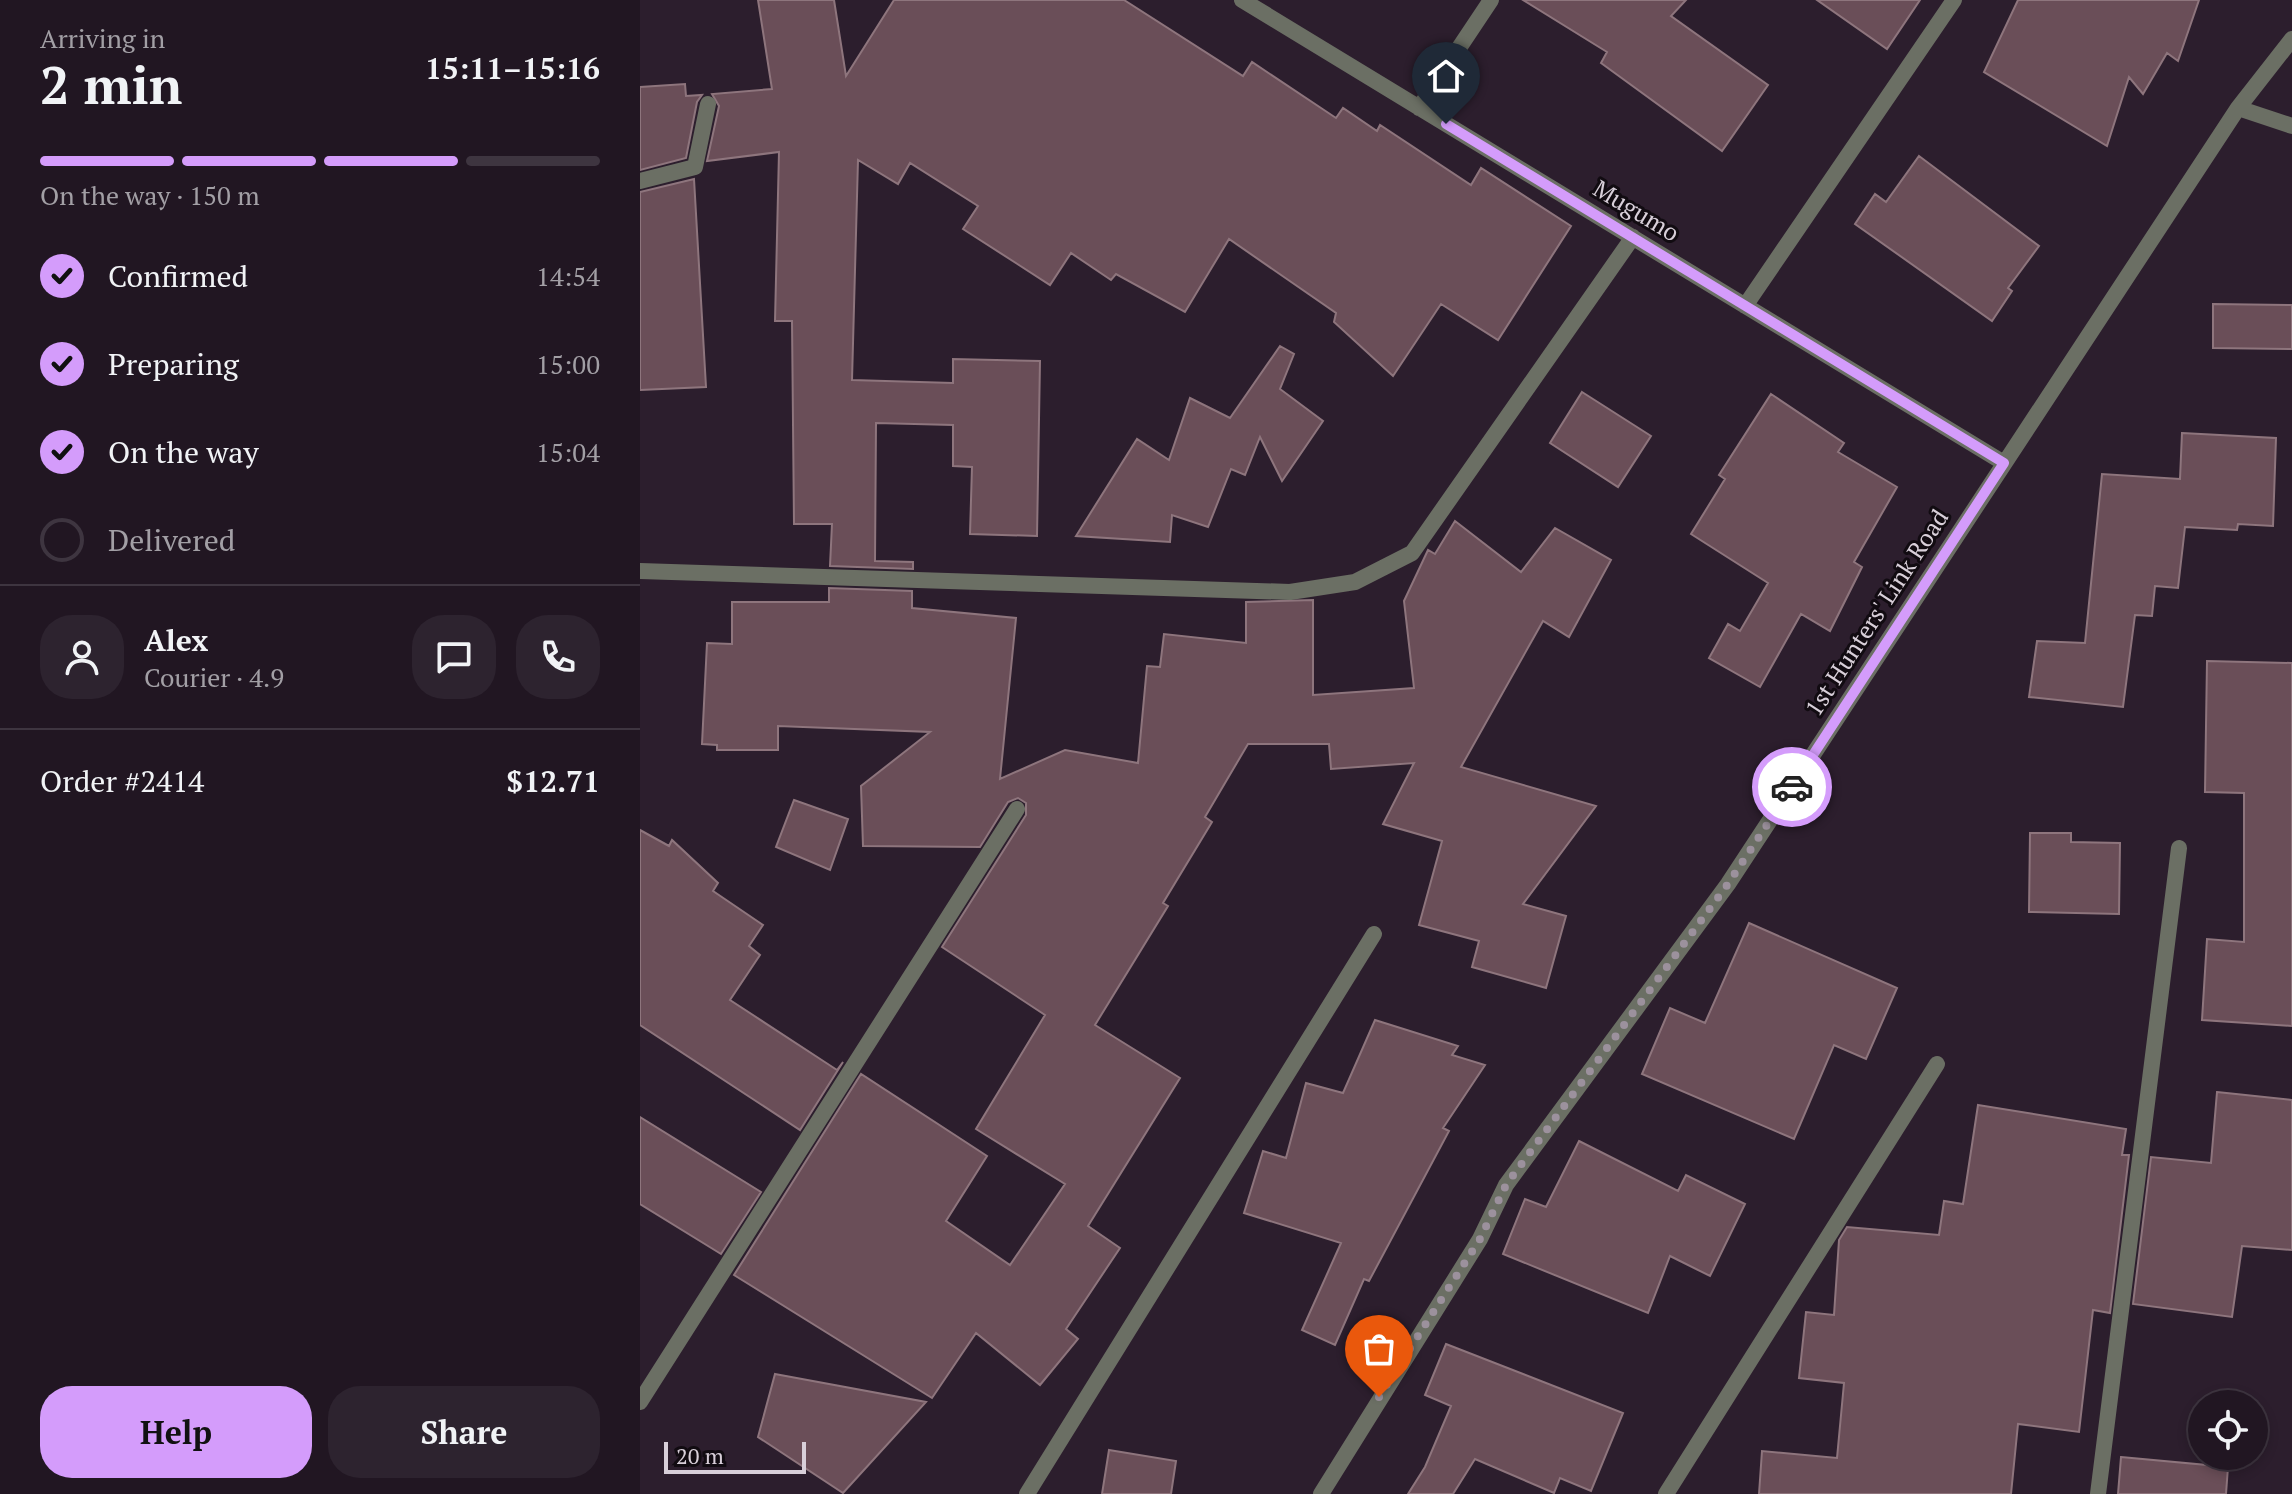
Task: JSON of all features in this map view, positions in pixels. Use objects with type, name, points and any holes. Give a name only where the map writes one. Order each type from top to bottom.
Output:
[{"type":"street","name":"Mugumo","points":[[1242,0],[2004,463]]},
{"type":"street","points":[[1419,108],[1491,0]]},
{"type":"street","points":[[1745,306],[1954,0]]},
{"type":"street","name":"1st Hunters' Link Road","points":[[1321,1494],[1480,1239],[1506,1185],[1728,884],[2238,108],[2292,39]]},
{"type":"street","points":[[640,181],[695,167],[708,104]]},
{"type":"street","points":[[2238,108],[2292,126]]},
{"type":"street","points":[[640,571],[1290,592],[1355,582],[1412,553],[1633,237]]},
{"type":"street","points":[[640,1402],[1017,809]]},
{"type":"street","points":[[2098,1494],[2179,848]]},
{"type":"street","points":[[1027,1494],[1374,934]]},
{"type":"street","points":[[1666,1494],[1937,1064]]},
{"type":"building","points":[[758,0],[834,0],[846,76],[894,0],[1124,0],[1243,76],[1252,62],[1336,118],[1343,108],[1377,131],[1380,125],[1471,185],[1481,168],[1571,226],[1498,340],[1441,304],[1393,376],[1334,322],[1336,313],[1229,239],[1185,312],[1116,274],[1111,280],[1071,253],[1050,285],[963,229],[978,206],[910,163],[898,184],[858,160],[852,380],[953,383],[953,359],[1040,361],[1037,536],[970,534],[972,467],[953,466],[953,425],[876,423],[875,561],[913,562],[913,569],[830,566],[832,524],[794,524],[792,321],[775,321],[779,152],[707,161],[719,106],[712,94],[772,89]]},
{"type":"building","points":[[1523,0],[1686,0],[1671,16],[1768,85],[1722,151],[1601,63],[1607,52]]},
{"type":"building","points":[[1817,0],[1920,0],[1887,49]]},
{"type":"building","points":[[2018,0],[2199,0],[2178,61],[2167,53],[2143,94],[2129,77],[2107,146],[1984,72]]},
{"type":"building","points":[[685,84],[686,96],[702,95],[697,102],[686,158],[640,170],[640,87]]},
{"type":"building","points":[[1919,156],[2039,246],[2008,288],[2012,291],[1992,321],[1855,224],[1875,194],[1886,202]]},
{"type":"building","points":[[694,179],[706,387],[640,390],[640,192]]},
{"type":"building","points":[[2213,304],[2292,305],[2292,349],[2213,348]]},
{"type":"building","points":[[1280,346],[1294,354],[1280,389],[1323,421],[1282,481],[1260,437],[1245,475],[1231,469],[1208,527],[1172,515],[1170,542],[1076,536],[1137,439],[1169,460],[1190,398],[1230,418]]},
{"type":"building","points":[[1582,392],[1651,436],[1618,487],[1550,443]]},
{"type":"building","points":[[1771,394],[1844,443],[1838,452],[1897,487],[1854,562],[1862,567],[1830,631],[1801,614],[1760,687],[1709,658],[1728,624],[1740,631],[1768,583],[1691,534],[1725,479],[1719,475]]},
{"type":"building","points":[[2182,433],[2276,438],[2273,526],[2238,524],[2237,530],[2185,527],[2178,588],[2155,586],[2152,616],[2135,615],[2123,707],[2029,697],[2037,641],[2085,643],[2102,474],[2180,479]]},
{"type":"building","points":[[1455,521],[1521,572],[1555,528],[1611,560],[1569,637],[1543,621],[1461,767],[1596,806],[1523,904],[1566,916],[1546,988],[1472,967],[1479,941],[1419,925],[1442,841],[1383,824],[1414,763],[1331,769],[1329,744],[1248,744],[1205,817],[1212,822],[1163,903],[1168,906],[1095,1025],[1180,1078],[1088,1226],[1120,1248],[1066,1329],[1078,1339],[1040,1385],[976,1333],[932,1398],[734,1275],[861,1074],[987,1156],[946,1221],[1010,1265],[1065,1184],[976,1129],[1045,1015],[942,947],[1026,815],[1026,803],[1018,798],[1008,802],[980,847],[863,846],[861,786],[930,732],[778,726],[778,750],[717,750],[717,745],[702,744],[707,643],[732,644],[732,602],[829,602],[829,588],[912,591],[912,608],[1016,618],[1000,779],[1065,750],[1138,763],[1147,666],[1160,667],[1164,634],[1246,643],[1246,602],[1313,600],[1313,695],[1414,688],[1404,601],[1428,550],[1435,554]]},
{"type":"building","points":[[2207,661],[2292,663],[2292,1026],[2202,1020],[2207,939],[2244,942],[2244,793],[2205,792]]},
{"type":"building","points":[[794,800],[848,819],[830,870],[776,847]]},
{"type":"building","points":[[640,830],[669,846],[672,840],[718,883],[713,891],[763,925],[749,946],[760,955],[730,1000],[837,1070],[843,1062],[800,1130],[640,1025]]},
{"type":"building","points":[[2030,833],[2071,833],[2071,842],[2120,843],[2119,914],[2029,912]]},
{"type":"building","points":[[1749,923],[1897,988],[1866,1059],[1834,1045],[1794,1139],[1642,1074],[1670,1008],[1705,1023]]},
{"type":"building","points":[[1375,1020],[1458,1046],[1452,1055],[1485,1065],[1443,1128],[1449,1131],[1369,1281],[1364,1279],[1335,1345],[1302,1330],[1341,1243],[1244,1213],[1263,1151],[1286,1158],[1306,1083],[1343,1093]]},
{"type":"building","points":[[2217,1092],[2292,1100],[2292,1250],[2242,1246],[2232,1317],[2133,1304],[2151,1157],[2211,1163]]},
{"type":"building","points":[[1978,1105],[2126,1129],[2122,1155],[2129,1155],[2110,1313],[2093,1310],[2079,1432],[2018,1424],[2011,1494],[1759,1494],[1762,1451],[1837,1458],[1844,1383],[1799,1378],[1806,1312],[1834,1315],[1839,1240],[1847,1227],[1939,1235],[1944,1201],[1963,1204]]},
{"type":"building","points":[[640,1117],[761,1192],[721,1254],[640,1204]]},
{"type":"building","points":[[1579,1141],[1678,1191],[1686,1175],[1745,1204],[1710,1276],[1670,1256],[1648,1313],[1503,1254],[1525,1199],[1546,1207]]},
{"type":"building","points":[[1446,1344],[1623,1413],[1591,1491],[1560,1478],[1554,1493],[1475,1459],[1453,1494],[1408,1494],[1425,1467],[1451,1406],[1425,1395]]},
{"type":"building","points":[[775,1374],[926,1402],[843,1493],[758,1437]]},
{"type":"building","points":[[1109,1450],[1176,1461],[1171,1494],[1102,1494]]},
{"type":"building","points":[[2121,1457],[2188,1463],[2188,1470],[2228,1470],[2226,1494],[2118,1494]]},
{"type":"way so far","points":[[1379,1397],[1480,1239],[1506,1185],[1728,884],[1792,787]]},
{"type":"route","points":[[1446,124],[2004,463],[1792,787]]}]
